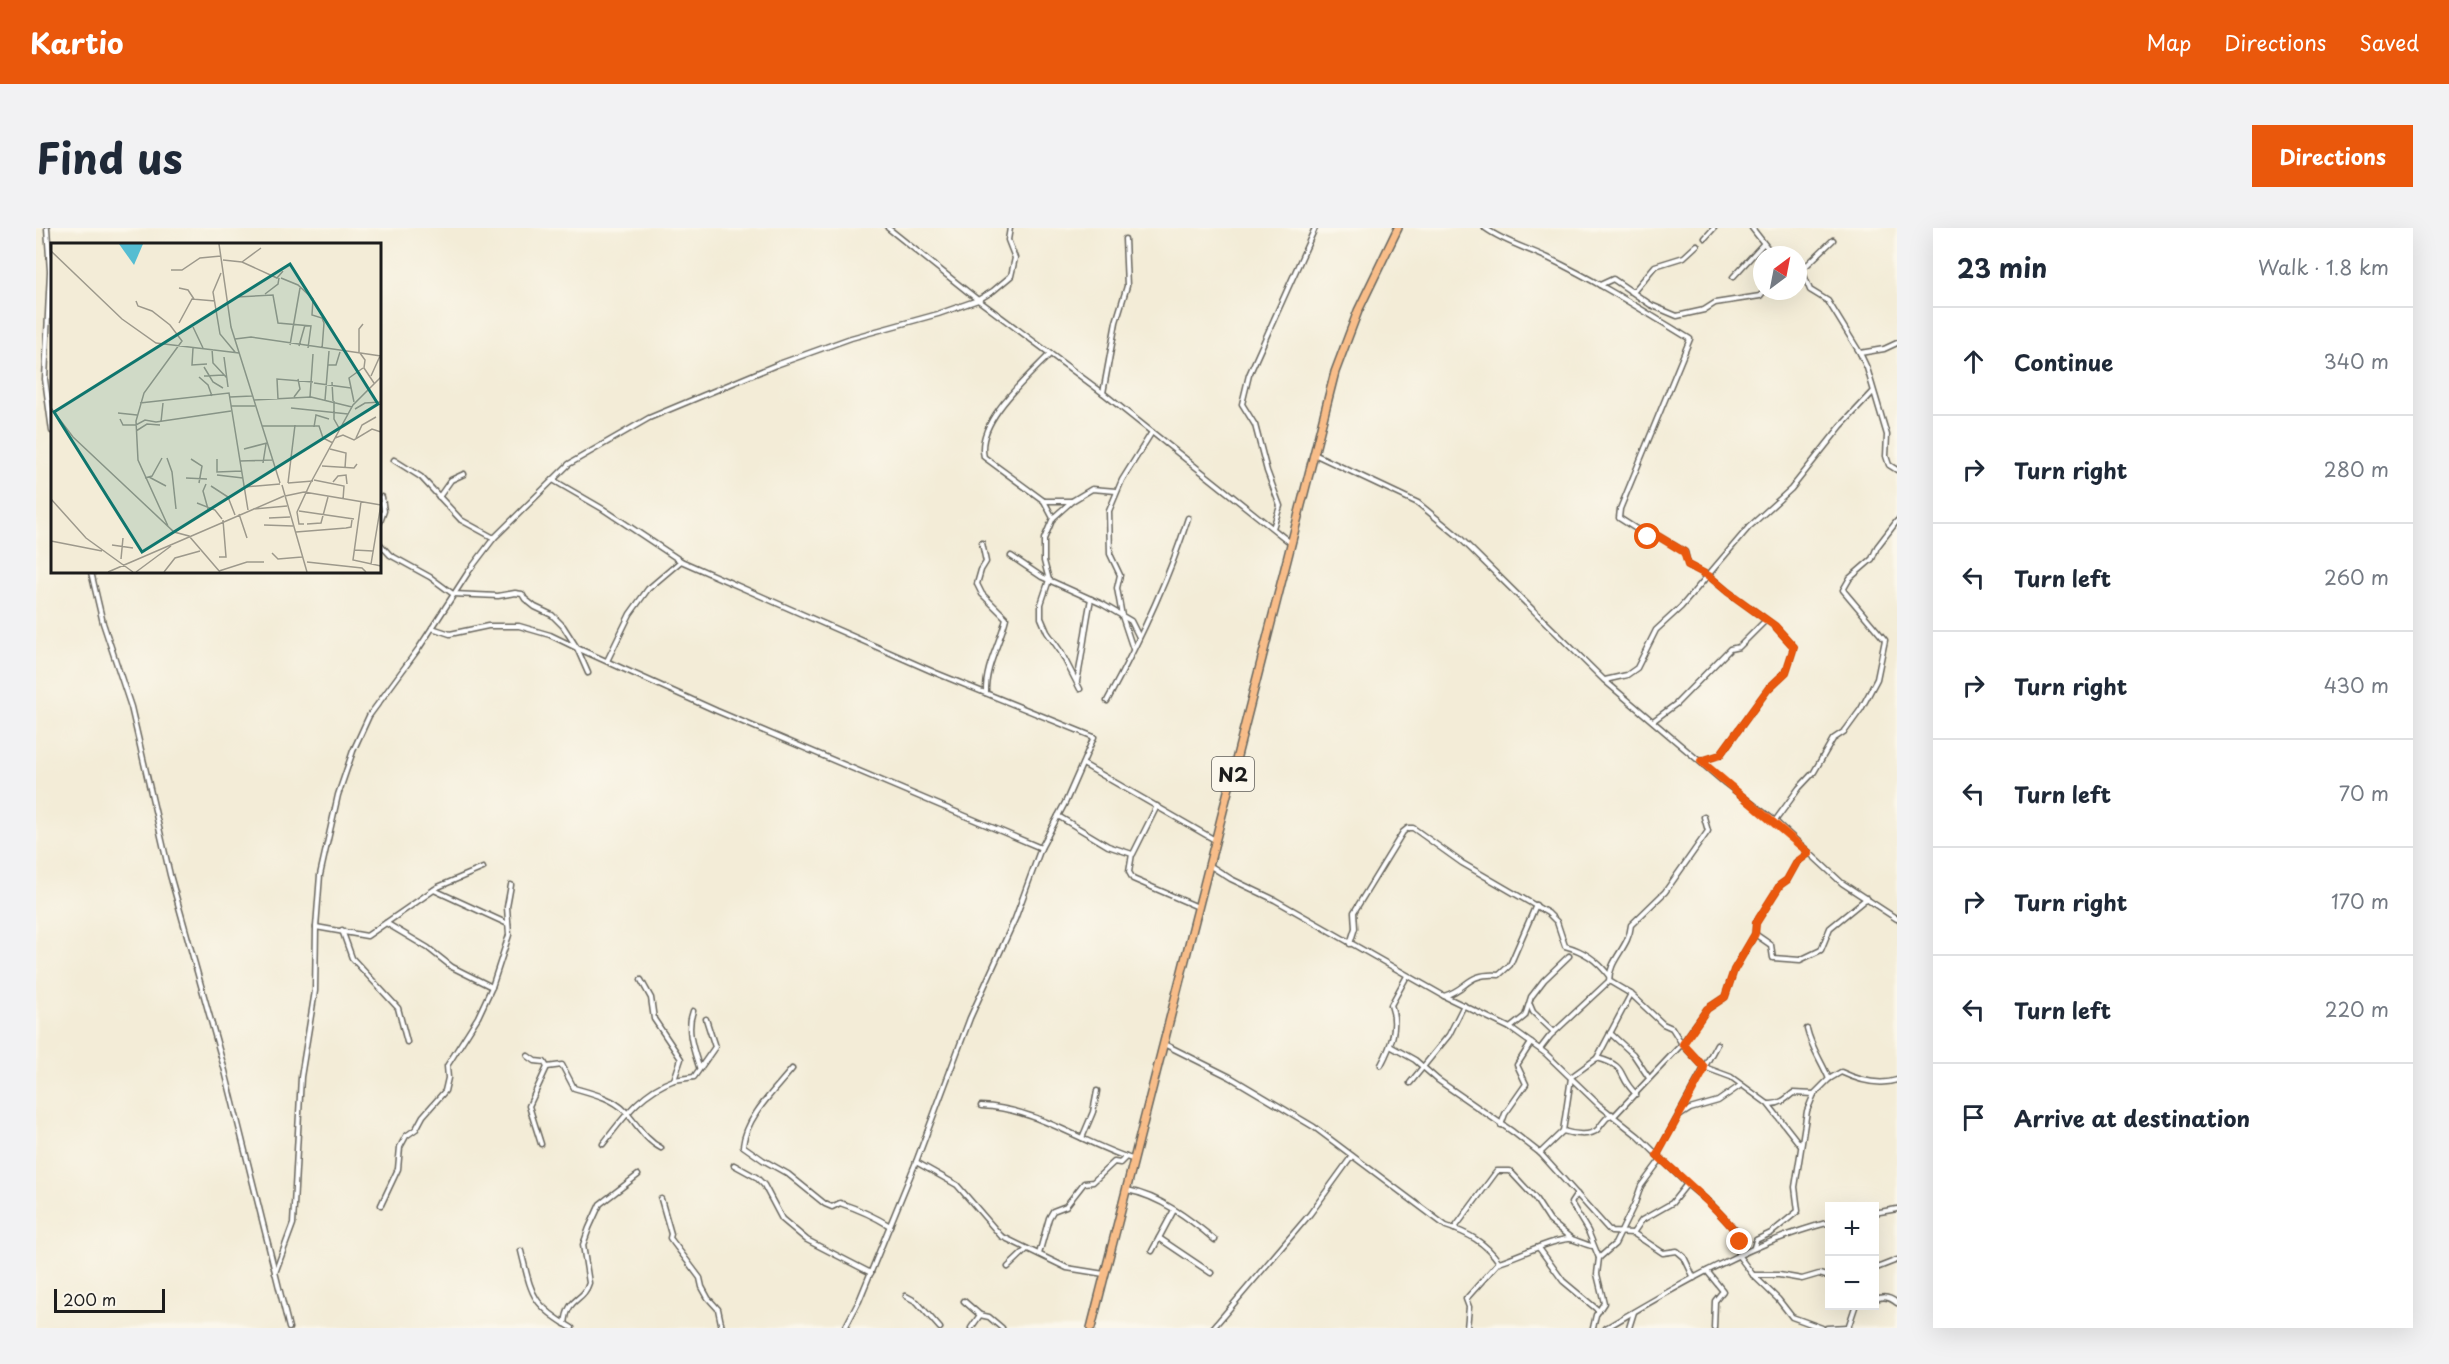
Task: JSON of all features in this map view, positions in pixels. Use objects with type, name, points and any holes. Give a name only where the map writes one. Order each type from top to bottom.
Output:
[{"type":"highway","name":"N2","points":[[1090,1328],[1126,1190],[1129,1158],[1198,907],[1313,454],[1344,346],[1367,291],[1398,228]]},
{"type":"street","points":[[47,228],[50,272],[45,379],[51,424]]},
{"type":"street","points":[[888,228],[978,300],[1103,393],[1292,544]]},
{"type":"street","points":[[275,1273],[292,1224],[301,1077],[315,991],[320,875],[338,795],[353,751],[369,716],[432,628],[453,594],[494,538],[568,465],[591,450],[669,409],[776,365],[841,342],[978,300],[1011,276],[1015,258],[1008,240],[1010,228]]},
{"type":"street","points":[[1273,528],[1280,506],[1267,471],[1255,425],[1242,404],[1249,375],[1315,228]]},
{"type":"street","points":[[1485,228],[1498,238],[1548,258],[1600,285],[1690,339],[1620,509],[1619,518],[1648,537],[1658,536],[1684,552],[1688,565],[1709,576],[1765,621],[1775,626],[1794,647],[1786,672],[1768,689],[1720,755],[1701,761]]},
{"type":"street","points":[[1705,238],[1714,228]]},
{"type":"street","points":[[1733,277],[1763,244],[1752,228]]},
{"type":"street","points":[[1103,393],[1116,322],[1127,286],[1125,239]]},
{"type":"street","points":[[1807,265],[1833,240]]},
{"type":"street","points":[[1630,291],[1635,290],[1655,266],[1684,257],[1697,245]]},
{"type":"street","points":[[1600,285],[1613,279],[1651,305],[1677,316],[1704,310],[1715,303],[1753,297]]},
{"type":"street","points":[[1807,282],[1810,290],[1828,301],[1860,353],[1867,368],[1887,435],[1886,456],[1889,465],[1897,470]]},
{"type":"street","points":[[1860,353],[1884,349],[1897,343]]},
{"type":"street","points":[[1050,354],[1008,398],[990,425],[981,446],[984,457],[1044,501],[1053,518]]},
{"type":"street","points":[[1604,680],[1627,675],[1637,668],[1656,630],[1709,576],[1749,527],[1791,489],[1841,426],[1873,392]]},
{"type":"street","points":[[1133,649],[1122,616],[1117,588],[1120,575],[1110,554],[1109,511],[1116,491],[1152,432]]},
{"type":"street","points":[[1313,454],[1418,503],[1458,536],[1604,680],[1725,783],[1774,821],[1842,883],[1897,919]]},
{"type":"street","points":[[394,460],[421,477],[461,520],[494,538]]},
{"type":"street","points":[[440,497],[451,480],[464,474]]},
{"type":"street","points":[[553,480],[603,509],[681,561],[986,693],[1094,737],[1041,848],[1015,919],[966,1028],[916,1162],[847,1327]]},
{"type":"street","points":[[1080,689],[1041,618],[1041,604],[1049,580],[1044,561],[1044,539],[1053,518],[1072,501],[1092,489],[1116,491]]},
{"type":"street","points":[[381,519],[384,511],[382,497]]},
{"type":"street","points":[[1044,501],[1072,501]]},
{"type":"street","points":[[1107,701],[1177,555],[1188,518]]},
{"type":"street","points":[[1774,821],[1814,771],[1833,739],[1845,731],[1861,709],[1877,679],[1885,640],[1844,590],[1850,578],[1872,559],[1877,547],[1897,521]]},
{"type":"street","points":[[982,543],[986,562],[977,584],[982,594],[1006,618],[986,679],[986,693]]},
{"type":"street","points":[[381,545],[390,555],[430,577],[453,594],[498,596],[522,594],[525,599],[552,615],[563,626],[577,648],[588,673]]},
{"type":"street","points":[[1011,556],[1049,580],[1131,621],[1139,637]]},
{"type":"street","points":[[607,661],[630,614],[648,589],[681,561]]},
{"type":"street","points":[[91,573],[103,623],[132,707],[170,875],[222,1061],[290,1328]]},
{"type":"street","points":[[1077,682],[1085,647],[1085,628],[1091,599]]},
{"type":"street","points":[[1653,721],[1676,704],[1730,649],[1739,647],[1765,621]]},
{"type":"street","points":[[432,628],[450,634],[488,626],[519,626],[550,635],[717,711],[1041,848]]},
{"type":"street","points":[[1083,764],[1215,840]]},
{"type":"street","points":[[1156,806],[1132,854],[1129,872],[1133,879],[1198,907]]},
{"type":"street","points":[[1058,816],[1108,846],[1132,854]]},
{"type":"street","points":[[1540,1049],[1554,1032],[1609,978],[1610,967],[1631,934],[1631,925],[1665,892],[1708,831],[1704,816]]},
{"type":"street","points":[[1350,944],[1354,928],[1354,912],[1403,832],[1408,828],[1413,828],[1462,863],[1548,913],[1557,922],[1565,946],[1582,950],[1603,968],[1609,978],[1631,994],[1663,1024],[1672,1028],[1704,1067],[1711,1071],[1721,1072],[1768,1104],[1801,1146]]},
{"type":"street","points":[[1563,1131],[1575,1135],[1594,1132],[1601,1121],[1613,1115],[1636,1094],[1683,1044],[1707,1009],[1725,997],[1734,970],[1755,934],[1756,923],[1797,862],[1809,853]]},
{"type":"street","points":[[1209,864],[1231,879],[1275,900],[1407,976],[1509,1028],[1531,1042],[1710,1203],[1736,1231],[1740,1254],[1753,1275],[1778,1299],[1792,1317],[1822,1328]]},
{"type":"street","points":[[316,927],[367,936],[434,890],[483,868]]},
{"type":"street","points":[[381,1205],[398,1168],[400,1147],[405,1136],[416,1129],[423,1116],[445,1091],[448,1078],[447,1066],[478,1017],[492,987],[509,935],[507,907],[511,885]]},
{"type":"street","points":[[434,890],[508,924]]},
{"type":"street","points":[[1755,934],[1771,945],[1773,958],[1800,960],[1821,950],[1830,928],[1839,924],[1867,898]]},
{"type":"street","points":[[1444,996],[1454,993],[1468,981],[1482,974],[1498,975],[1510,965],[1536,905]]},
{"type":"street","points":[[386,922],[452,966],[492,987]]},
{"type":"street","points":[[342,930],[352,958],[398,1008],[407,1042]]},
{"type":"street","points":[[1509,1028],[1525,1016],[1531,997],[1544,980],[1569,956]]},
{"type":"street","points":[[1382,1065],[1390,1046],[1395,1015],[1391,1005],[1407,976]]},
{"type":"street","points":[[641,980],[651,998],[654,1019],[681,1059],[674,1080]]},
{"type":"street","points":[[1540,1153],[1563,1131],[1571,1077],[1597,1058],[1631,994]]},
{"type":"street","points":[[1410,1083],[1449,1035],[1464,1005]]},
{"type":"street","points":[[1530,1005],[1533,1012],[1554,1032]]},
{"type":"street","points":[[693,1011],[690,1018],[690,1040],[699,1067]]},
{"type":"street","points":[[603,1144],[635,1103],[658,1086],[674,1080],[694,1077],[715,1047],[706,1019]]},
{"type":"street","points":[[1807,1029],[1810,1042],[1820,1057],[1829,1079]]},
{"type":"street","points":[[1610,1034],[1633,1054],[1649,1078]]},
{"type":"street","points":[[1501,1125],[1505,1114],[1526,1084],[1516,1065],[1531,1042]]},
{"type":"street","points":[[1162,1043],[1314,1127],[1446,1226],[1463,1231],[1488,1247],[1499,1262]]},
{"type":"street","points":[[1657,1155],[1717,1044]]},
{"type":"street","points":[[1390,1046],[1415,1060],[1540,1153],[1560,1178],[1611,1232],[1633,1233],[1663,1252],[1677,1251],[1684,1257],[1694,1278]]},
{"type":"street","points":[[528,1056],[535,1061],[544,1062],[547,1067]]},
{"type":"street","points":[[1597,1058],[1612,1062],[1620,1068],[1627,1085],[1636,1094]]},
{"type":"street","points":[[547,1067],[562,1065],[574,1088],[596,1094],[623,1109],[651,1143],[661,1148]]},
{"type":"street","points":[[541,1144],[529,1106],[547,1067]]},
{"type":"street","points":[[792,1070],[770,1094],[753,1120],[743,1146],[762,1160],[788,1174],[825,1204],[832,1207],[840,1203],[863,1214],[870,1213],[890,1226]]},
{"type":"street","points":[[1754,1247],[1756,1240],[1772,1233],[1798,1210],[1795,1187],[1807,1111],[1814,1094],[1829,1079],[1841,1072],[1875,1082],[1897,1080]]},
{"type":"street","points":[[1676,1119],[1690,1109],[1718,1101],[1741,1085]]},
{"type":"street","points":[[1082,1138],[1093,1112],[1097,1091]]},
{"type":"street","points":[[1768,1104],[1787,1099],[1793,1093],[1814,1094]]},
{"type":"street","points":[[981,1106],[1026,1115],[1082,1138],[1095,1146],[1129,1158]]},
{"type":"street","points":[[1213,1328],[1310,1214],[1352,1156]]},
{"type":"street","points":[[1039,1254],[1053,1211],[1066,1206],[1084,1183],[1093,1182],[1114,1162],[1120,1163],[1129,1158]]},
{"type":"street","points":[[1599,1258],[1615,1244],[1641,1186],[1662,1159]]},
{"type":"street","points":[[916,1162],[957,1185],[995,1231],[1015,1245],[1067,1268],[1104,1274]]},
{"type":"street","points":[[734,1165],[756,1177],[764,1185],[782,1219],[807,1239],[871,1273]]},
{"type":"street","points":[[1454,1229],[1497,1171],[1510,1171],[1535,1197],[1550,1221],[1572,1239],[1593,1246]]},
{"type":"street","points":[[565,1324],[566,1310],[587,1289],[589,1284],[583,1245],[596,1212],[600,1204],[638,1174]]},
{"type":"street","points":[[1633,1233],[1642,1220],[1653,1216],[1672,1203],[1687,1184]]},
{"type":"street","points":[[1126,1190],[1136,1192],[1185,1216],[1215,1240]]},
{"type":"street","points":[[1577,1194],[1571,1203],[1588,1232],[1599,1258],[1597,1274],[1604,1302],[1593,1328]]},
{"type":"street","points":[[661,1199],[671,1234],[670,1238],[700,1278],[711,1304],[718,1309],[722,1328]]},
{"type":"street","points":[[1152,1251],[1174,1210]]},
{"type":"street","points":[[1879,1213],[1896,1211]]},
{"type":"street","points":[[1606,1328],[1754,1247],[1795,1231],[1825,1223]]},
{"type":"street","points":[[1159,1238],[1211,1273]]},
{"type":"street","points":[[1467,1328],[1469,1306],[1466,1299],[1499,1262],[1560,1240],[1572,1239]]},
{"type":"street","points":[[1539,1248],[1563,1281],[1599,1311]]},
{"type":"street","points":[[1008,1267],[1027,1249]]},
{"type":"street","points":[[521,1251],[534,1297],[541,1308],[572,1328]]},
{"type":"street","points":[[1879,1267],[1897,1260]]},
{"type":"street","points":[[1707,1271],[1723,1291],[1715,1301],[1714,1328]]},
{"type":"street","points":[[1753,1275],[1779,1275],[1802,1279],[1819,1274],[1825,1276]]},
{"type":"street","points":[[906,1296],[916,1302],[940,1328]]},
{"type":"street","points":[[1879,1298],[1889,1298],[1897,1303]]},
{"type":"street","points":[[964,1301],[980,1315],[989,1317],[1002,1328]]},
{"type":"street","points":[[1827,1328],[1848,1327],[1854,1310]]},
{"type":"street","points":[[1629,1328],[1634,1311]]},
{"type":"street","points":[[971,1328],[980,1315]]},
{"type":"route","points":[[1648,537],[1658,536],[1684,552],[1688,565],[1709,576],[1765,621],[1775,626],[1794,647],[1786,672],[1768,689],[1720,755],[1701,761],[1809,853],[1797,862],[1756,923],[1755,934],[1734,970],[1725,997],[1707,1009],[1689,1032],[1683,1044],[1704,1067],[1703,1072],[1657,1155],[1723,1216],[1736,1231],[1740,1242]]}]
